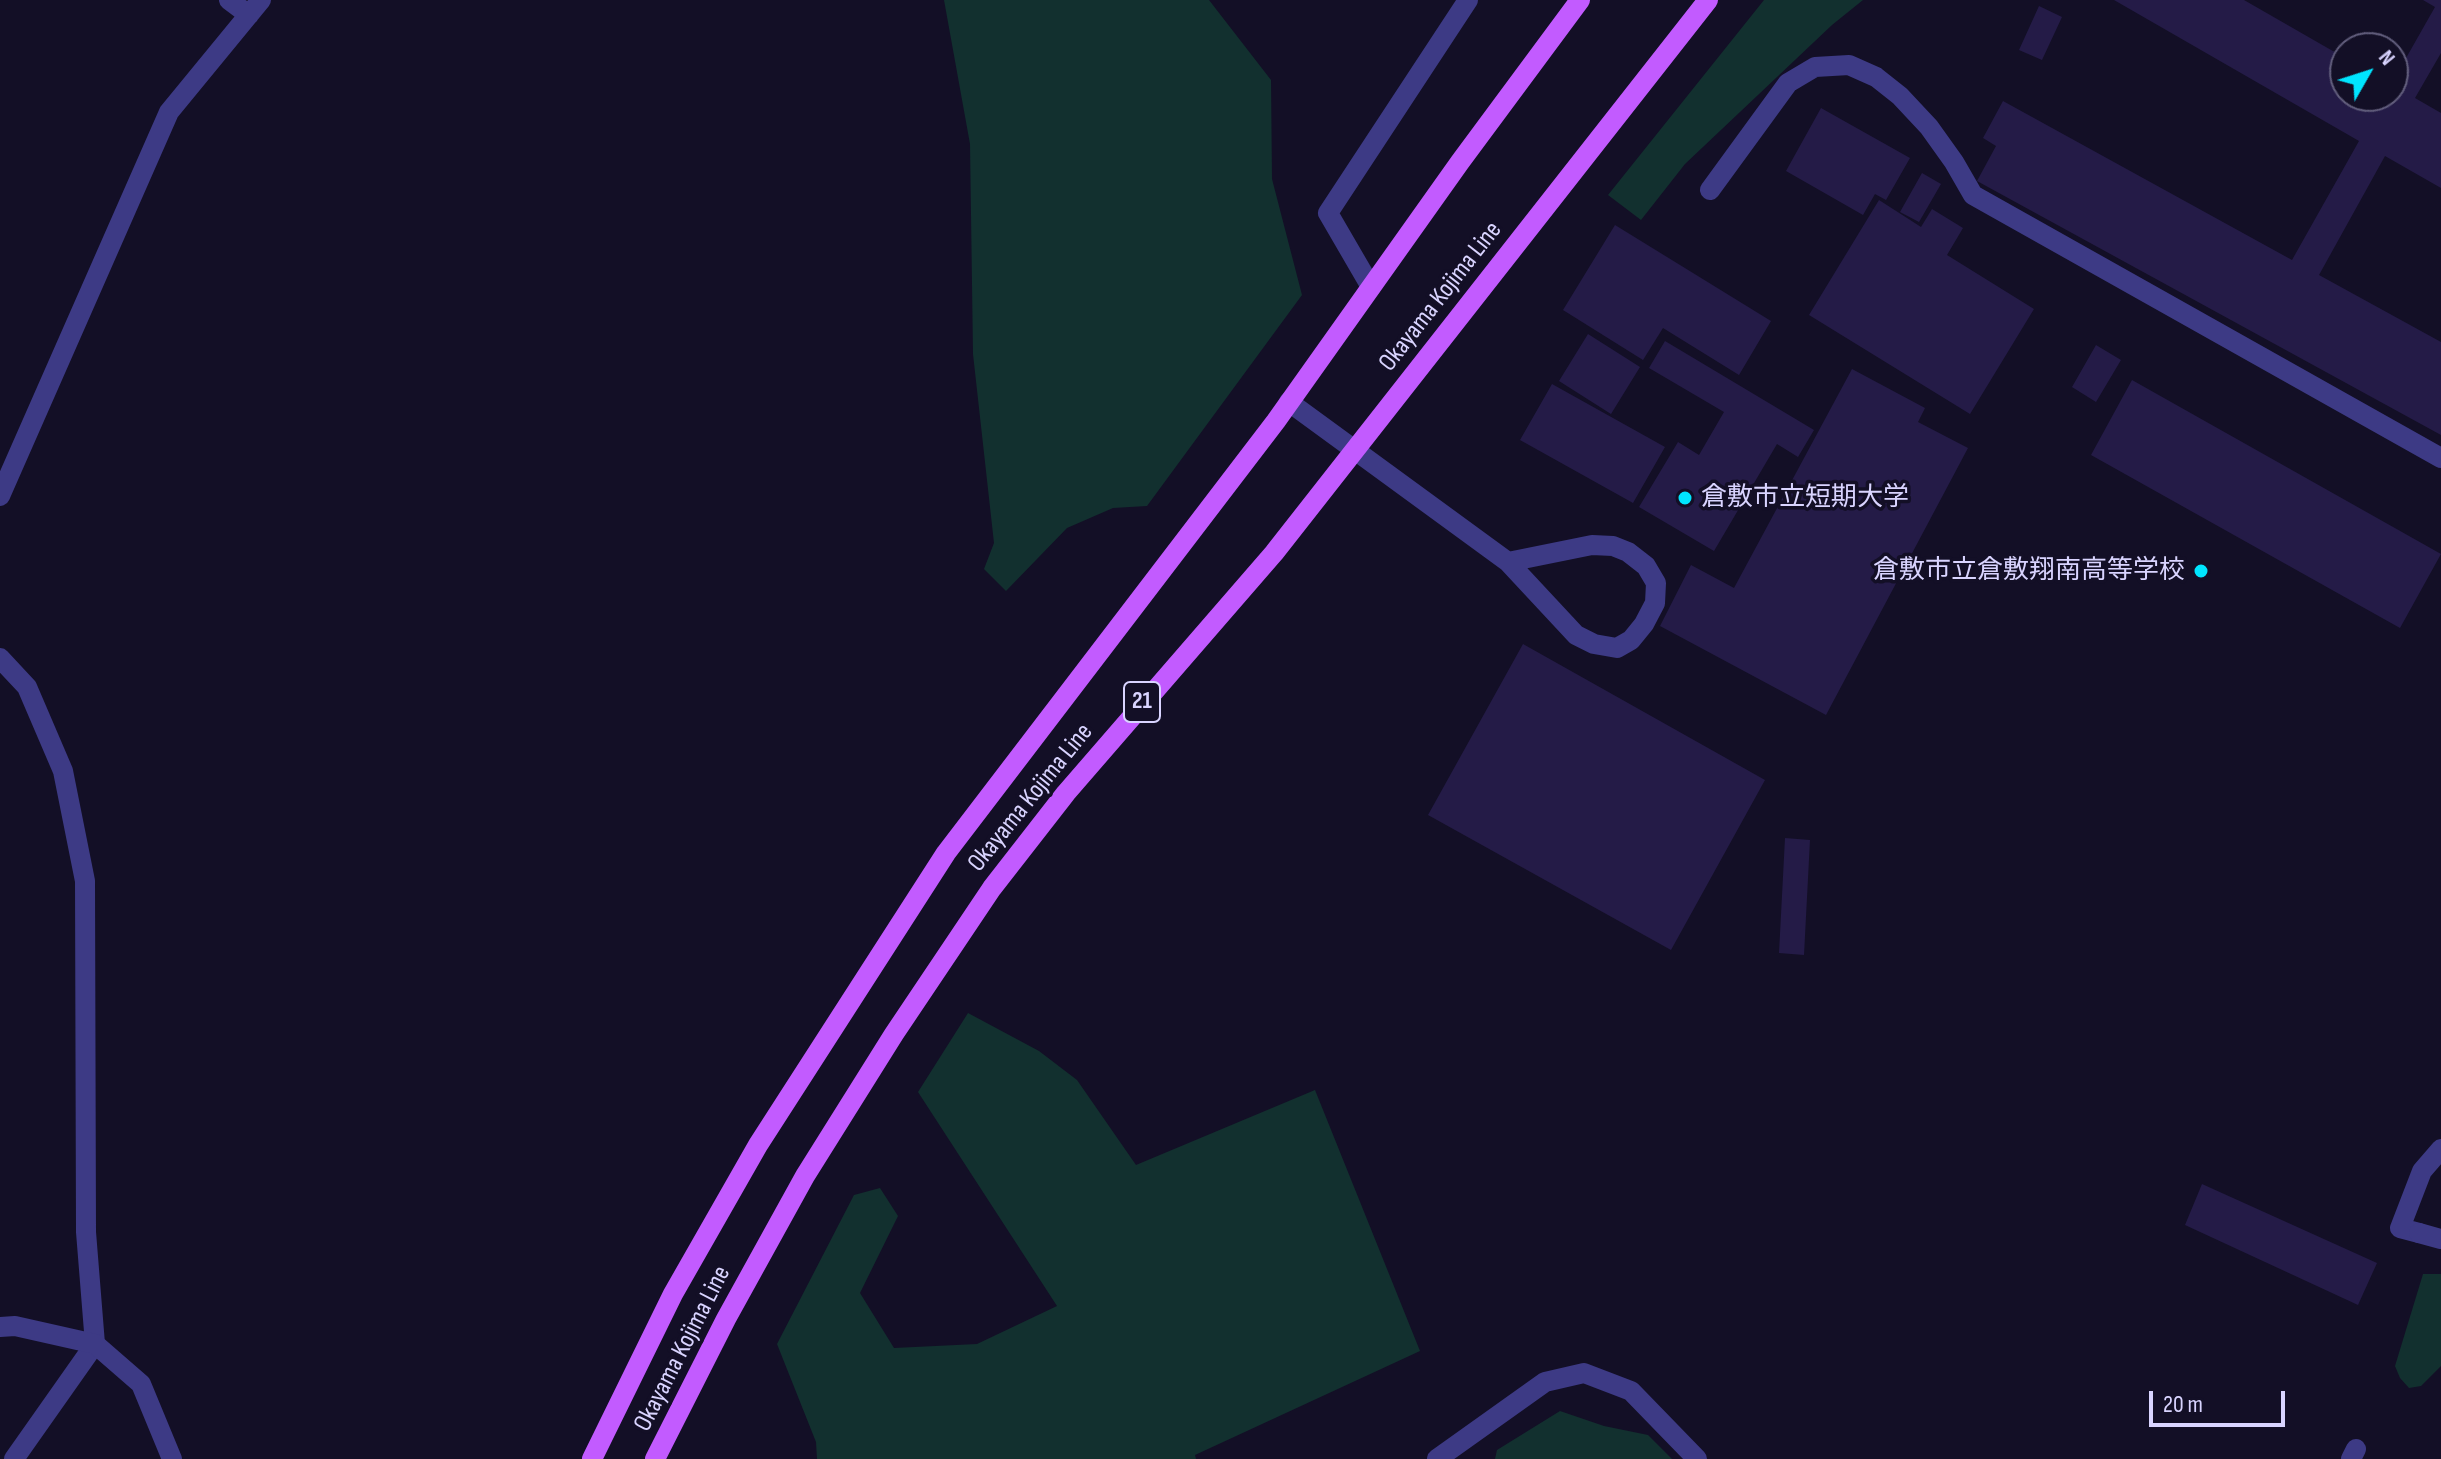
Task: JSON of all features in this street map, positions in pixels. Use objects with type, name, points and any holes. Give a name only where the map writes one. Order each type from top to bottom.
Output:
[{"type":"main road","name":"Okayama Kojima Line","points":[[592,1459],[673,1294],[758,1145],[946,853],[1289,402],[1580,0]]},
{"type":"main road","name":"Okayama Kojima Line","points":[[655,1459],[726,1319],[805,1176],[894,1034],[992,888],[1066,793],[1274,553],[1708,0]]},
{"type":"street","points":[[0,496],[169,112],[255,7],[229,0]]},
{"type":"street","points":[[1371,287],[1328,213],[1468,0]]},
{"type":"street","points":[[1710,190],[1788,83],[1815,67],[1849,65],[1876,77],[1900,96],[1929,127],[1973,195],[2441,458]]},
{"type":"street","points":[[1289,402],[1508,562],[1576,635],[1594,644],[1617,648],[1631,640],[1655,603],[1656,583],[1646,566],[1628,552],[1613,546],[1592,545],[1508,562]]},
{"type":"street","points":[[0,658],[27,687],[63,771],[85,881],[86,1232],[95,1344],[14,1459]]},
{"type":"street","points":[[2441,1149],[2422,1171],[2400,1228],[2441,1239]]},
{"type":"street","points":[[0,1327],[15,1326],[95,1344],[141,1384],[172,1459]]},
{"type":"street","points":[[1437,1459],[1545,1382],[1584,1373],[1631,1391],[1697,1459]]},
{"type":"green space","points":[[944,0],[1209,0],[1271,80],[1272,179],[1302,295],[1147,506],[1113,508],[1067,528],[1006,591],[984,569],[994,543],[973,354],[970,144]]},
{"type":"green space","points":[[1764,0],[1863,0],[1832,25],[1685,164],[1641,220],[1608,195]]},
{"type":"green space","points":[[968,1013],[1039,1051],[1077,1080],[1136,1165],[1315,1090],[1420,1351],[1195,1455],[1196,1459],[817,1459],[816,1442],[777,1344],[854,1195],[880,1188],[898,1216],[860,1293],[894,1348],[977,1344],[1057,1306],[918,1092]]},
{"type":"green space","points":[[2423,1274],[2441,1274],[2441,1366],[2421,1386],[2409,1388],[2395,1366]]},
{"type":"green space","points":[[1560,1411],[1604,1426],[1648,1435],[1672,1459],[1495,1459],[1497,1450]]},
{"type":"building","points":[[2114,0],[2244,0],[2329,49],[2329,112],[2409,112],[2409,53],[2435,7],[2423,0],[2441,0],[2441,53],[2415,98],[2441,113],[2441,188],[2385,156],[2319,275],[2441,342],[2441,435],[1977,181],[1996,146],[1983,138],[2003,101],[2292,260],[2359,141]]},
{"type":"building","points":[[2039,6],[2062,17],[2042,60],[2019,50]]},
{"type":"building","points":[[1821,108],[1910,158],[1886,200],[1875,194],[1863,215],[1786,171]]},
{"type":"building","points":[[1922,173],[1941,184],[1919,222],[1900,212]]},
{"type":"building","points":[[1879,200],[1921,227],[1932,209],[1963,228],[1947,255],[2034,309],[1970,414],[1809,315]]},
{"type":"building","points":[[1615,225],[1771,321],[1739,375],[1663,328],[1643,360],[1563,310]]},
{"type":"building","points":[[1588,334],[1640,367],[1611,414],[1559,381]]},
{"type":"building","points":[[1665,341],[1814,430],[1798,457],[1777,444],[1714,551],[1639,507],[1678,442],[1699,455],[1724,412],[1649,368]]},
{"type":"building","points":[[2096,345],[2121,360],[2096,402],[2072,387]]},
{"type":"building","points":[[1852,369],[1925,408],[1918,422],[1968,448],[1826,715],[1660,626],[1691,565],[1734,588]]},
{"type":"building","points":[[2132,380],[2441,554],[2400,628],[2091,455]]},
{"type":"building","points":[[1552,384],[1665,447],[1633,503],[1520,440]]},
{"type":"building","points":[[1523,644],[1765,780],[1671,950],[1428,815]]},
{"type":"building","points":[[1785,838],[1810,840],[1804,955],[1779,953]]},
{"type":"building","points":[[2202,1184],[2377,1263],[2358,1305],[2185,1225]]},
{"type":"place","name":"倉敷市立短期大学","points":[[1685,498]]},
{"type":"place","name":"倉敷市立倉敷翔南高等学校","points":[[2201,571]]}]
